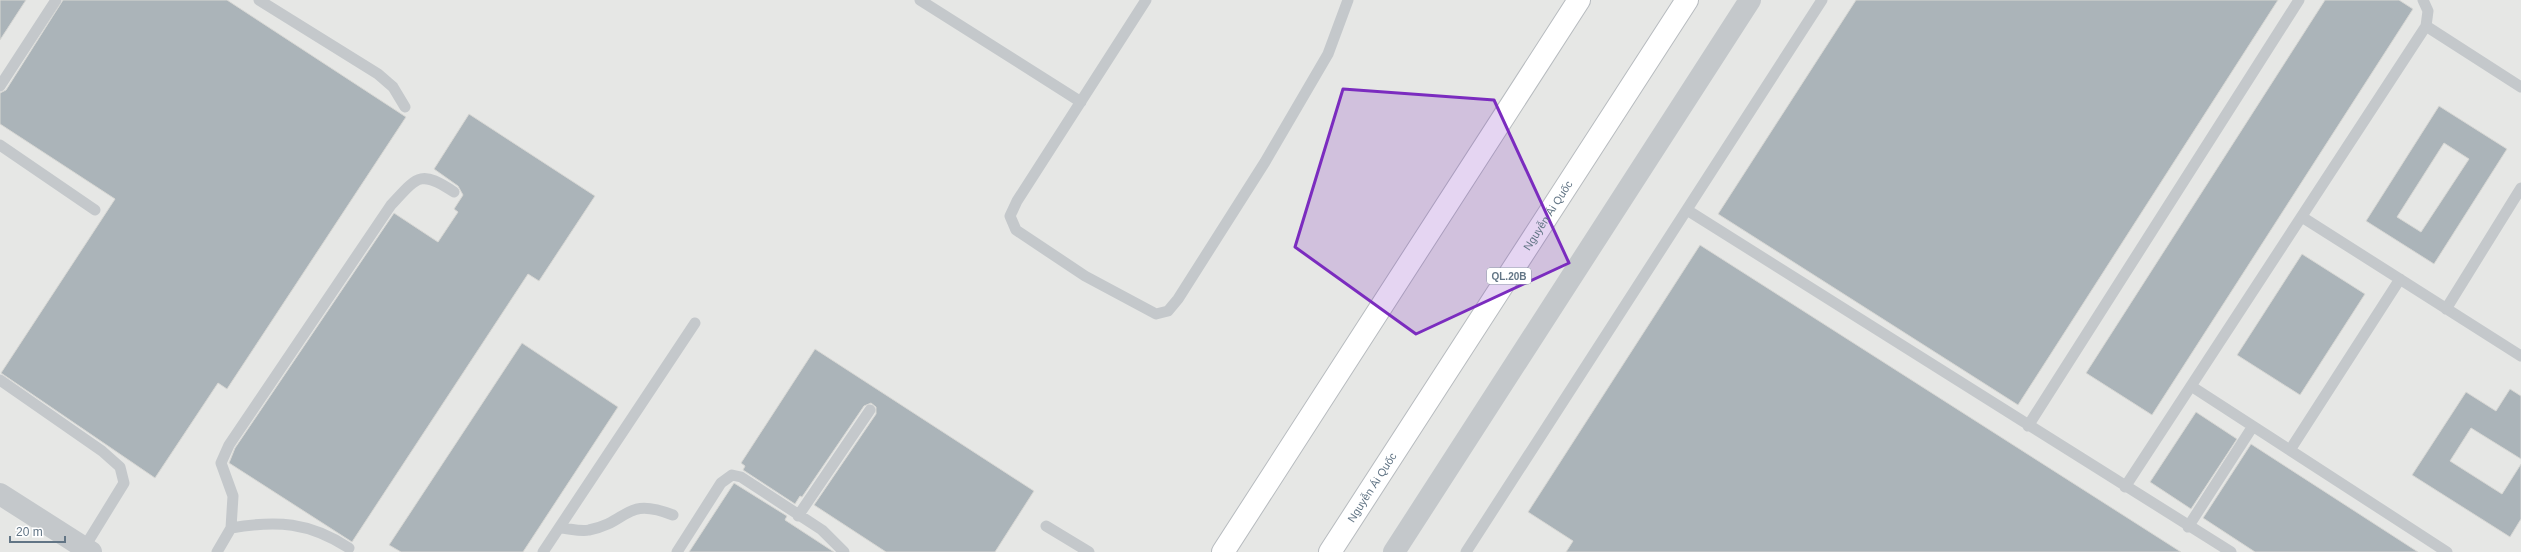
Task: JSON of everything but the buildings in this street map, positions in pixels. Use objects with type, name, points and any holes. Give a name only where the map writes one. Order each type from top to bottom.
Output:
[{"type":"main road","points":[[1223,552],[1579,0]]},
{"type":"main road","name":"Nguyễn Ái Quốc","points":[[1330,552],[1687,0]]},
{"type":"street","points":[[1394,552],[1750,0]]},
{"type":"street","points":[[0,494],[88,550]]},
{"type":"lane","points":[[0,86],[56,0]]},
{"type":"lane","points":[[259,0],[378,74],[393,87],[406,107]]},
{"type":"lane","points":[[920,0],[1080,102]]},
{"type":"lane","points":[[1146,0],[1017,201],[1010,216],[1016,230],[1085,276],[1156,314],[1168,311],[1178,299],[1265,162],[1324,60],[1348,0]]},
{"type":"lane","points":[[1466,552],[1822,0]]},
{"type":"lane","points":[[2028,426],[2299,0]]},
{"type":"lane","points":[[2125,487],[2426,26],[2428,11],[2423,0]]},
{"type":"lane","points":[[2426,26],[2521,87]]},
{"type":"lane","points":[[0,145],[95,210]]},
{"type":"lane","points":[[217,552],[231,528],[233,496],[221,463],[229,446],[391,205],[418,180],[426,177],[435,179],[454,192]]},
{"type":"lane","points":[[2446,308],[2521,188]]},
{"type":"lane","points":[[1687,210],[2188,527],[2231,552]]},
{"type":"lane","points":[[2302,217],[2521,356]]},
{"type":"lane","points":[[2290,450],[2400,279]]},
{"type":"lane","points":[[543,552],[695,324]]},
{"type":"lane","points":[[0,380],[102,451],[120,467],[124,483],[88,550]]},
{"type":"lane","points":[[2191,386],[2446,552]]},
{"type":"lane","points":[[798,516],[870,410]]},
{"type":"lane","points":[[2188,527],[2254,426]]},
{"type":"lane","points":[[677,552],[721,483],[732,475],[741,477],[798,516],[822,530],[844,552]]},
{"type":"lane","points":[[559,528],[589,530],[611,522],[637,508],[654,507],[673,515]]},
{"type":"lane","points":[[231,528],[262,523],[288,524],[316,530],[349,548]]},
{"type":"lane","points":[[1046,526],[1089,552]]},
{"type":"highlighted area","points":[[1343,89],[1494,100],[1569,263],[1416,334],[1295,247]]},
{"type":"shaded area","points":[[0,0],[2521,0],[2521,552],[0,552]]}]
